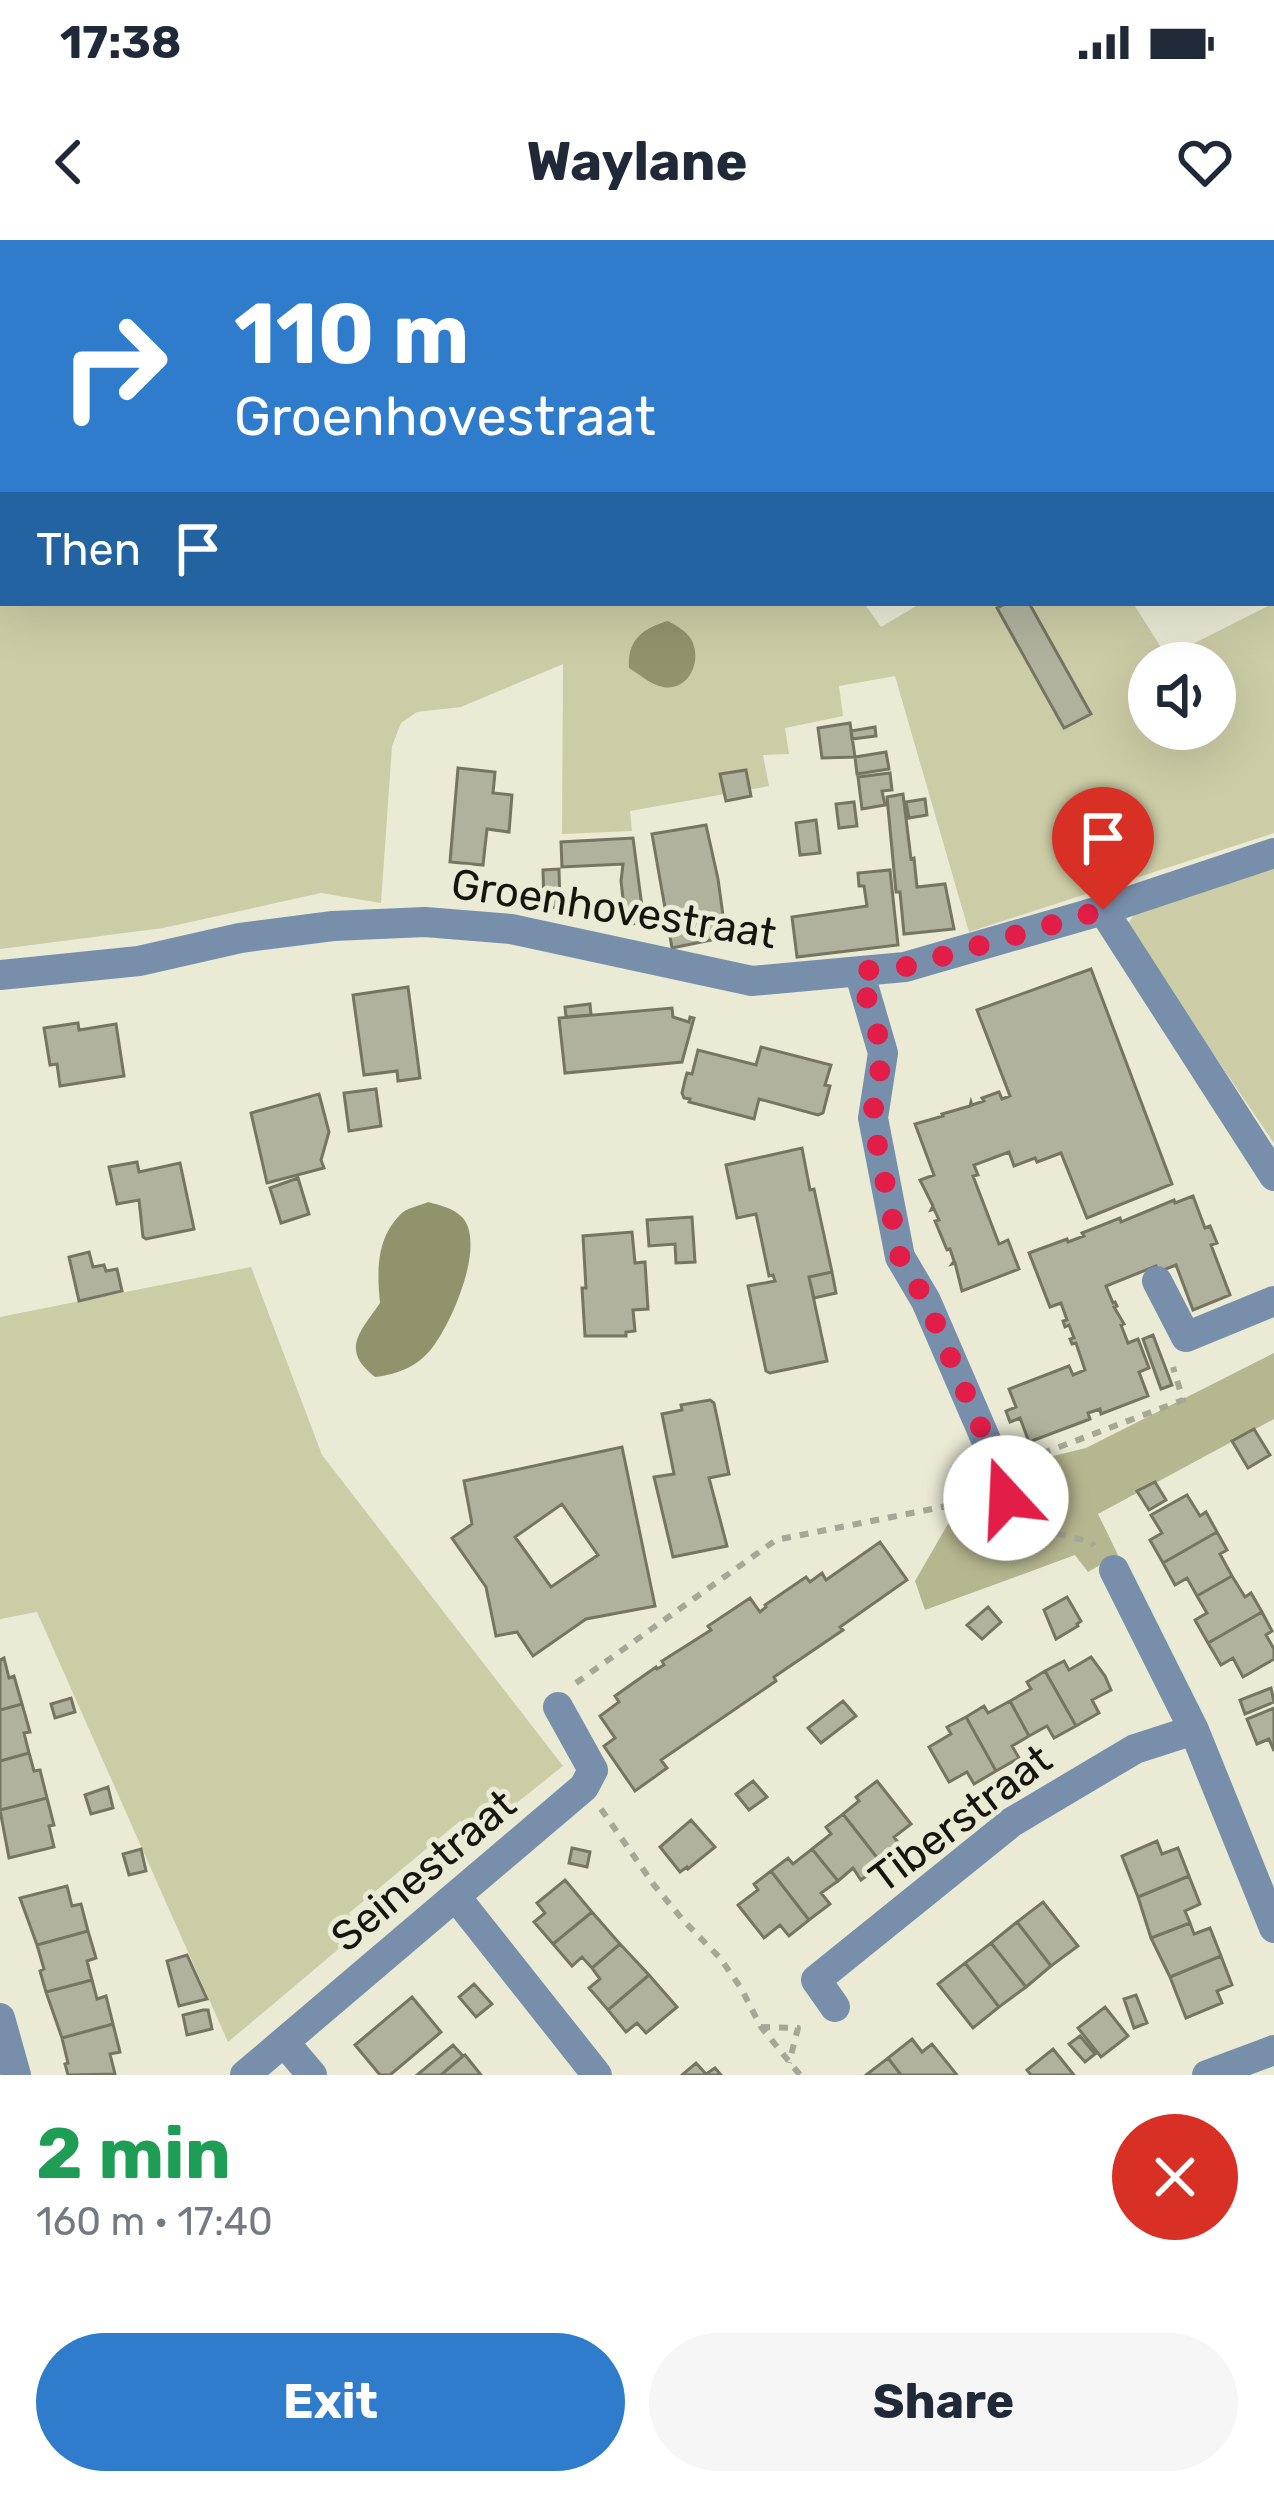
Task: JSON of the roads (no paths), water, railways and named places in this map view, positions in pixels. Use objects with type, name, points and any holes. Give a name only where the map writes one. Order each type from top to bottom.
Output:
[{"type":"street","name":"Groenhovestraat","points":[[0,975],[140,962],[240,938],[333,926],[425,922],[511,929],[752,981],[905,967],[1103,910],[1274,853]]},
{"type":"street","points":[[1103,910],[1274,1175]]},
{"type":"street","points":[[859,971],[883,1052],[872,1118],[900,1257],[926,1301],[996,1463]]},
{"type":"street","points":[[1157,1281],[1186,1337],[1274,1301]]},
{"type":"street","points":[[1114,1570],[1194,1730],[1274,1928]]},
{"type":"street","name":"Seinestraat","points":[[245,2075],[584,1787],[593,1770],[558,1706]]},
{"type":"street","name":"Tiberstraat","points":[[835,2007],[817,1980],[1012,1822],[1135,1749],[1194,1730]]},
{"type":"street","points":[[456,1897],[597,2075]]},
{"type":"street","points":[[0,2018],[16,2075]]},
{"type":"street","points":[[284,2042],[312,2075]]},
{"type":"street","points":[[1208,2075],[1274,2050]]}]
